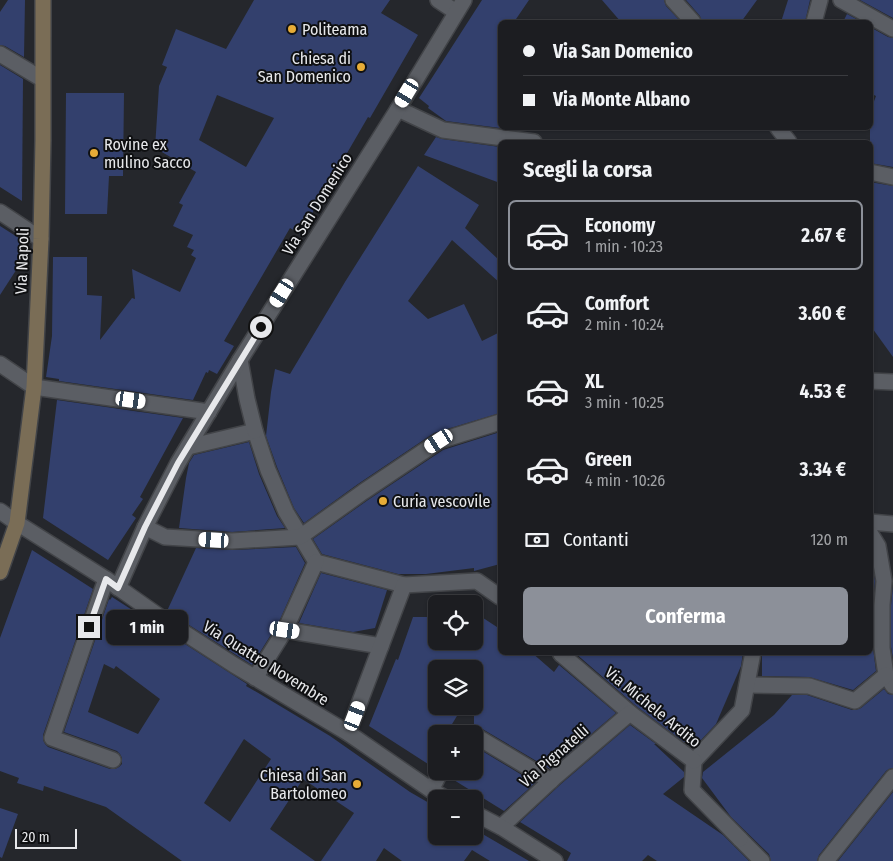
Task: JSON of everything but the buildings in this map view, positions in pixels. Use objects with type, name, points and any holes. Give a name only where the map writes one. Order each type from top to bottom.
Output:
[{"type":"main road","name":"Via Napoli","points":[[0,572],[17,523],[34,387],[41,239],[43,0]]},
{"type":"street","points":[[438,0],[460,6]]},
{"type":"street","points":[[673,0],[691,20]]},
{"type":"street","points":[[815,20],[820,0]]},
{"type":"street","points":[[841,0],[893,29]]},
{"type":"street","name":"Via San Domenico","points":[[113,760],[52,738],[112,584],[145,527],[178,463],[240,360],[398,109],[460,6]]},
{"type":"street","points":[[0,54],[42,79]]},
{"type":"street","points":[[398,109],[443,130],[519,140]]},
{"type":"street","points":[[873,173],[893,176]]},
{"type":"street","points":[[0,212],[41,239]]},
{"type":"street","points":[[240,360],[255,431],[268,470],[286,512],[316,562],[404,584],[477,582],[498,584]]},
{"type":"street","points":[[0,364],[34,387],[209,412]]},
{"type":"street","points":[[873,381],[893,382]]},
{"type":"street","points":[[145,527],[165,537],[232,541],[300,537],[439,441],[498,423]]},
{"type":"street","points":[[188,447],[255,431]]},
{"type":"street","name":"Via Quattro Novembre","points":[[0,511],[255,678],[348,733],[431,790]]},
{"type":"street","points":[[873,522],[893,524]]},
{"type":"street","points":[[747,685],[810,686],[855,701],[890,681],[882,648],[884,581],[878,546],[873,538]]},
{"type":"street","points":[[255,678],[285,630],[316,562]]},
{"type":"street","points":[[477,582],[498,596]]},
{"type":"street","points":[[348,733],[404,584]]},
{"type":"street","points":[[285,630],[381,646]]},
{"type":"street","name":"Via Michele Ardito","points":[[562,655],[630,713],[694,761],[692,790],[762,861]]},
{"type":"street","points":[[694,761],[742,710],[752,655]]},
{"type":"street","name":"Via Pignatelli","points":[[501,827],[630,713]]},
{"type":"street","points":[[483,740],[551,781]]},
{"type":"street","points":[[826,861],[893,777]]},
{"type":"street","points":[[431,790],[436,780]]},
{"type":"street","points":[[483,818],[555,861]]},
{"type":"place","name":"Politeama","points":[[292,29]]},
{"type":"place","name":"Chiesa di San Domenico","points":[[361,67]]},
{"type":"place","name":"Rovine ex mulino Sacco","points":[[94,153]]},
{"type":"place","name":"Curia vescovile","points":[[383,501]]},
{"type":"place","name":"Chiesa di San Bartolomeo","points":[[357,784]]},
{"type":"route","points":[[89,627],[106,579],[118,588],[145,527],[178,463],[261,327]]}]
